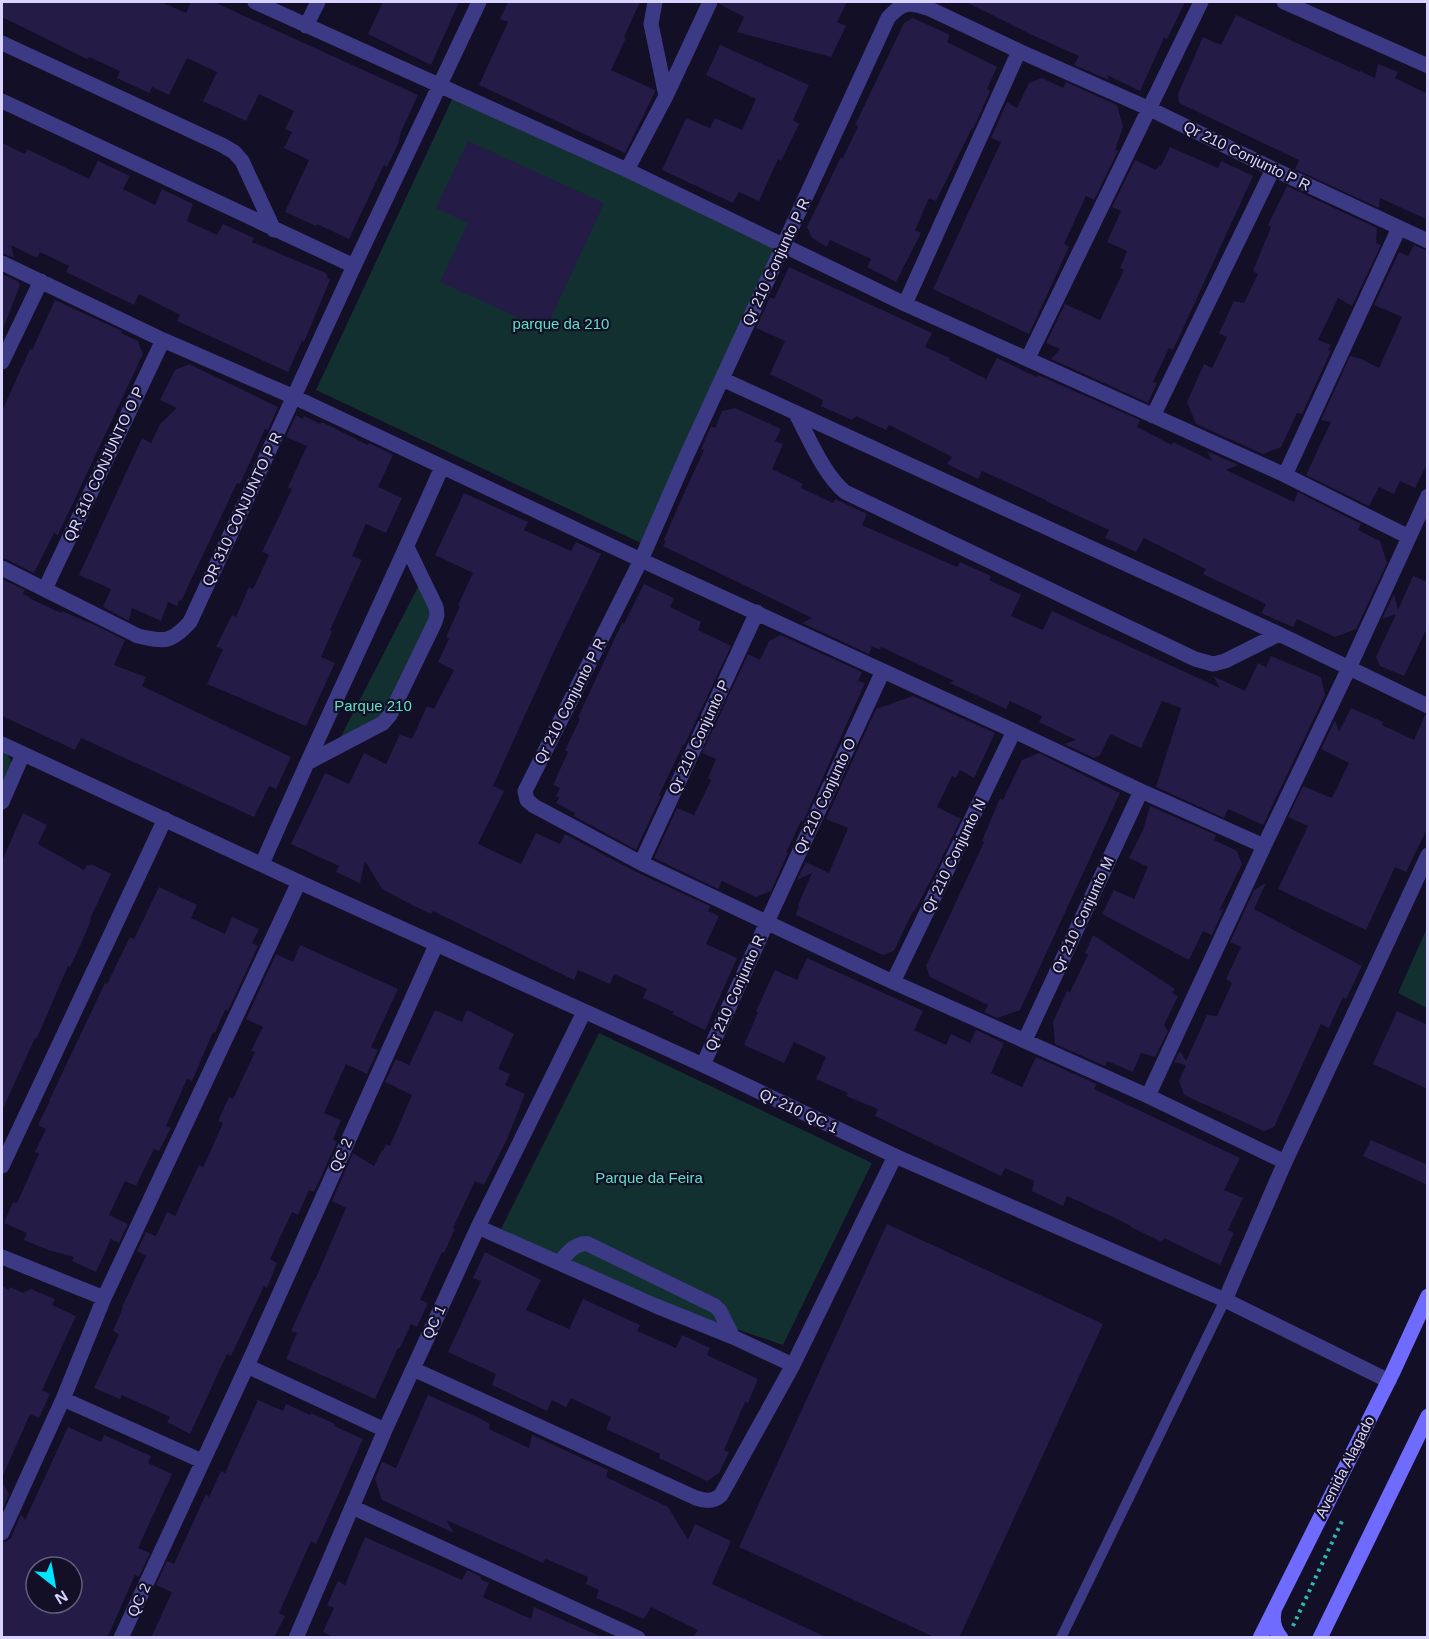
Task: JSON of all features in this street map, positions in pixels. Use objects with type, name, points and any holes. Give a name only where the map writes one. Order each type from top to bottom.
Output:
[{"type":"main road","name":"Avenida Alagado","points":[[1260,1638],[1389,1381],[1428,1296]]},
{"type":"main road","points":[[1320,1638],[1428,1416]]},
{"type":"main road","points":[[1274,1609],[1274,1628],[1281,1638]]},
{"type":"street","points":[[255,2],[441,84],[627,170],[905,304],[1286,475],[1409,537]]},
{"type":"street","points":[[306,26],[318,2]]},
{"type":"street","name":"QR 310 CONJUNTO P R","points":[[45,589],[138,636],[157,640],[169,639],[178,635],[190,622],[479,2]]},
{"type":"street","points":[[655,2],[651,24],[666,96]]},
{"type":"street","points":[[627,170],[666,96],[710,2]]},
{"type":"street","points":[[1028,358],[1201,2]]},
{"type":"street","points":[[1284,2],[1428,66]]},
{"type":"street","name":"Qr 210 Conjunto P R","points":[[1285,1162],[1148,1096],[893,982],[641,862],[534,806],[527,800],[525,791],[641,560],[888,18],[900,6],[917,4],[930,9],[1150,109],[1428,241]]},
{"type":"street","points":[[2,43],[212,140],[234,153],[242,161],[274,230]]},
{"type":"street","points":[[905,304],[1019,51]]},
{"type":"street","points":[[2,101],[354,266]]},
{"type":"street","points":[[1153,416],[1273,169]]},
{"type":"street","points":[[1286,475],[1399,228]]},
{"type":"street","points":[[2,263],[163,340],[294,397],[442,468],[1264,846]]},
{"type":"street","points":[[2,362],[41,281]]},
{"type":"street","name":"QR 310 CONJUNTO O P","points":[[45,589],[163,340]]},
{"type":"street","points":[[722,379],[1279,634],[1428,706]]},
{"type":"street","points":[[796,414],[819,457],[837,485],[845,492],[1195,659],[1213,664],[1225,662],[1279,634]]},
{"type":"street","points":[[262,864],[442,468]]},
{"type":"street","points":[[1148,1096],[1428,496]]},
{"type":"street","points":[[306,763],[383,723],[390,715],[435,622],[436,607],[407,547]]},
{"type":"street","points":[[2,568],[45,589]]},
{"type":"street","name":"Qr 210 Conjunto P","points":[[641,862],[757,612]]},
{"type":"street","name":"Qr 210 Conjunto O","points":[[767,922],[882,671]]},
{"type":"street","name":"Qr 210 Conjunto N","points":[[893,982],[1014,731]]},
{"type":"street","name":"Qr 210 QC 1","points":[[2,744],[436,945],[703,1065],[895,1156],[1225,1300],[1389,1381]]},
{"type":"street","points":[[2,802],[23,754]]},
{"type":"street","name":"Qr 210 Conjunto M","points":[[1025,1040],[1141,791]]},
{"type":"street","points":[[2,1166],[5,1149],[165,819]]},
{"type":"street","points":[[1225,1300],[1285,1162],[1428,855]]},
{"type":"street","points":[[2,1533],[63,1399],[104,1298],[299,882]]},
{"type":"street","name":"Qr 210 Conjunto R","points":[[703,1065],[767,922]]},
{"type":"street","name":"QC 2","points":[[121,1638],[247,1366],[436,945]]},
{"type":"street","name":"QC 1","points":[[296,1638],[385,1430],[478,1227],[584,1012]]},
{"type":"street","points":[[413,1369],[696,1498],[710,1501],[717,1498],[721,1495],[793,1365],[895,1156]]},
{"type":"street","points":[[478,1227],[793,1365]]},
{"type":"street","points":[[559,1263],[577,1245],[588,1244],[715,1306],[720,1311],[733,1337]]},
{"type":"street","points":[[2,1257],[104,1298]]},
{"type":"street","points":[[247,1366],[385,1430]]},
{"type":"street","points":[[63,1399],[202,1461]]},
{"type":"street","points":[[352,1507],[638,1638]]},
{"type":"lane","points":[[1060,1638],[1225,1300]]},
{"type":"green space","name":"parque da 210","points":[[454,95],[782,246],[645,545],[316,390]]},
{"type":"green space","name":"Parque 210","points":[[420,583],[435,616],[384,717],[338,742]]},
{"type":"green space","points":[[2,751],[8,755],[13,765],[2,797]]},
{"type":"green space","points":[[1427,928],[1428,1008],[1398,993]]},
{"type":"green space","name":"Parque da Feira","points":[[599,1033],[872,1163],[783,1345],[657,1302],[501,1229]]},
{"type":"building","points":[[2,2],[161,2],[186,13],[191,2],[214,2],[418,95],[387,167],[384,165],[349,239],[285,212],[309,160],[284,148],[292,132],[285,129],[294,111],[259,94],[246,121],[203,101],[217,72],[187,58],[169,95],[152,87],[149,93],[117,78],[120,71],[89,57],[87,59],[2,17]]},
{"type":"building","points":[[383,2],[459,2],[431,65],[368,34]]},
{"type":"building","points":[[508,2],[640,2],[611,70],[655,92],[625,153],[479,85],[508,22],[500,19]]},
{"type":"building","points":[[720,2],[847,2],[837,22],[846,26],[831,57],[737,32],[744,17],[719,4]]},
{"type":"building","points":[[966,2],[1185,2],[1167,39],[1164,38],[1140,91],[1107,75],[1109,80],[1074,65],[1079,56]]},
{"type":"building","points":[[1236,15],[1375,78],[1378,64],[1398,72],[1395,78],[1428,94],[1428,220],[1380,198],[1379,208],[1295,169],[1299,160],[1179,103],[1178,94],[1203,37],[1221,45]]},
{"type":"building","points":[[913,18],[950,35],[947,42],[997,67],[987,89],[990,91],[973,129],[936,201],[929,198],[915,230],[921,233],[896,282],[867,267],[871,259],[830,240],[827,247],[812,238],[807,227],[841,157],[843,158],[858,126],[855,125],[904,23]]},
{"type":"building","points":[[720,45],[809,85],[793,120],[799,124],[781,161],[778,159],[759,201],[739,192],[733,203],[662,170],[686,118],[710,128],[715,118],[742,130],[756,99],[706,75]]},
{"type":"building","points":[[1042,78],[1063,88],[1066,82],[1117,105],[1123,127],[1115,150],[1118,151],[1094,200],[1086,196],[1064,244],[1069,247],[1029,334],[933,289],[1001,142],[991,138],[1007,102],[1017,108],[1029,83]]},
{"type":"building","points":[[468,141],[604,203],[550,320],[542,320],[539,327],[440,282],[468,223],[436,208]]},
{"type":"building","points":[[2,143],[25,154],[27,149],[89,179],[98,161],[130,176],[123,189],[155,205],[162,189],[193,204],[187,221],[217,235],[223,224],[254,238],[252,242],[326,273],[330,280],[304,342],[302,341],[288,372],[177,321],[180,315],[139,294],[134,305],[66,272],[69,266],[40,252],[37,258],[11,245],[14,258],[2,253]]},
{"type":"building","points":[[1170,147],[1218,168],[1221,161],[1253,176],[1173,350],[1169,348],[1153,382],[1157,383],[1148,403],[1051,359],[1060,349],[1046,343],[1065,304],[1100,320],[1124,270],[1120,268],[1127,251],[1107,242],[1121,211],[1112,207],[1135,160],[1156,170],[1159,165],[1161,166]]},
{"type":"building","points":[[1287,186],[1377,228],[1376,243],[1381,245],[1352,306],[1338,298],[1318,340],[1331,345],[1328,350],[1331,351],[1302,414],[1297,413],[1281,447],[1263,454],[1196,424],[1187,402],[1204,364],[1212,368],[1227,337],[1219,333],[1234,301],[1244,303],[1258,274],[1253,271],[1271,227],[1268,225]]},
{"type":"building","points":[[1414,245],[1428,251],[1428,462],[1415,488],[1400,481],[1394,494],[1379,487],[1369,506],[1306,475],[1331,422],[1321,420],[1350,356],[1379,368],[1402,317],[1374,305],[1399,252],[1408,256]]},
{"type":"building","points":[[789,267],[932,333],[925,347],[950,358],[949,360],[986,379],[997,358],[1140,420],[1137,427],[1172,445],[1173,442],[1212,461],[1207,451],[1238,465],[1226,470],[1294,502],[1298,492],[1361,524],[1358,530],[1380,541],[1387,563],[1356,629],[1335,637],[1297,619],[1293,627],[1261,613],[1266,604],[1203,574],[1206,569],[1144,538],[1136,552],[1105,538],[1109,530],[982,471],[978,479],[947,464],[952,457],[889,425],[886,430],[856,416],[852,420],[821,406],[823,400],[770,374],[785,341],[756,328],[770,297],[774,299]]},
{"type":"building","points":[[2,274],[19,282],[20,285],[3,329],[2,329]]},
{"type":"building","points":[[55,300],[122,331],[121,333],[138,341],[143,354],[58,535],[54,533],[34,573],[2,558],[2,411]]},
{"type":"building","points":[[189,364],[278,407],[268,430],[265,429],[240,484],[237,483],[181,601],[179,600],[177,606],[168,602],[161,621],[132,608],[129,621],[103,607],[111,589],[79,575],[142,438],[151,443],[160,424],[177,408],[160,400],[175,370]]},
{"type":"building","points":[[735,408],[781,429],[775,441],[783,444],[772,469],[803,484],[801,488],[833,503],[835,499],[867,514],[862,525],[957,567],[960,562],[991,576],[989,580],[1021,595],[1011,616],[1043,630],[1052,611],[1220,688],[1213,676],[1245,691],[1258,663],[1266,667],[1271,656],[1321,677],[1325,695],[1263,825],[1228,809],[1224,818],[1156,787],[1181,708],[1162,701],[1141,748],[1110,734],[1100,755],[1094,758],[1064,744],[1076,740],[1039,722],[1042,716],[1010,701],[1006,709],[950,683],[954,681],[881,647],[880,650],[872,646],[869,654],[802,623],[812,618],[663,546],[704,450],[701,449],[711,426],[715,428],[722,411]]},
{"type":"building","points":[[296,415],[303,419],[304,416],[320,424],[322,422],[393,455],[378,487],[402,498],[386,533],[366,524],[352,556],[362,560],[330,630],[332,632],[321,657],[335,663],[306,726],[207,684],[223,649],[216,647],[232,615],[236,617],[249,587],[253,589],[269,555],[262,552],[292,489],[288,487],[307,446],[286,437]]},
{"type":"building","points":[[464,493],[528,522],[524,530],[571,551],[576,542],[601,554],[493,786],[504,791],[478,844],[521,864],[536,833],[560,844],[565,834],[636,872],[710,906],[708,911],[719,916],[706,944],[737,958],[705,1030],[643,998],[647,989],[614,974],[610,984],[578,970],[574,980],[433,911],[431,914],[408,903],[382,889],[365,861],[360,883],[336,872],[339,866],[291,844],[325,773],[349,784],[364,753],[386,764],[400,734],[412,739],[427,706],[434,709],[454,670],[438,662],[449,639],[446,637],[460,606],[458,605],[473,573],[435,555]]},
{"type":"building","points":[[1413,576],[1428,582],[1428,626],[1404,676],[1380,666],[1376,657],[1396,614],[1382,619],[1394,594],[1398,610]]},
{"type":"building","points":[[2,579],[25,590],[23,594],[29,598],[125,640],[114,665],[146,677],[142,686],[291,757],[276,789],[269,786],[254,817],[81,738],[75,750],[2,716]]},
{"type":"building","points":[[644,584],[674,598],[670,607],[701,622],[698,630],[731,646],[659,795],[661,796],[636,850],[574,816],[575,813],[556,803],[559,798],[556,796],[560,788],[553,785],[568,752],[565,750],[580,719],[578,717],[622,623],[624,624]]},
{"type":"building","points":[[781,635],[862,672],[858,681],[865,683],[803,822],[801,821],[786,853],[788,853],[771,891],[756,897],[722,881],[718,889],[654,858],[677,808],[694,815],[711,780],[708,778],[716,759],[702,753],[748,654],[760,660],[769,641]]},
{"type":"building","points":[[913,696],[995,733],[974,778],[960,770],[956,778],[952,776],[937,807],[961,819],[894,951],[883,955],[796,915],[812,873],[797,880],[806,862],[829,873],[848,828],[826,819],[876,709]]},
{"type":"building","points":[[1351,708],[1383,722],[1382,725],[1414,740],[1425,715],[1428,716],[1428,827],[1406,872],[1395,867],[1366,930],[1278,889],[1308,826],[1288,817],[1303,786],[1332,798],[1349,763],[1321,749],[1335,720],[1339,732]]},
{"type":"building","points":[[1039,753],[1120,793],[1020,1010],[997,1018],[984,1012],[988,1005],[930,977],[926,966],[984,842],[982,841],[1000,798],[1003,800],[1022,760]]},
{"type":"building","points":[[1150,806],[1216,835],[1214,840],[1237,851],[1242,864],[1219,911],[1224,908],[1212,935],[1203,931],[1189,960],[1102,914],[1114,890],[1134,899],[1148,867],[1129,858],[1143,830]]},
{"type":"building","points":[[23,813],[47,825],[38,844],[84,870],[87,865],[91,864],[111,874],[81,944],[70,967],[68,966],[2,1111],[2,861]]},
{"type":"building","points":[[1266,883],[1254,909],[1362,966],[1346,999],[1343,997],[1329,1028],[1321,1024],[1274,1127],[1264,1131],[1184,1095],[1179,1081],[1186,1065],[1174,1062],[1180,1051],[1186,1061],[1207,1015],[1217,1016],[1232,983],[1226,979],[1241,947],[1230,942],[1254,890]]},
{"type":"building","points":[[159,887],[197,905],[191,918],[225,934],[232,917],[259,929],[252,943],[258,946],[228,1011],[225,1010],[215,1033],[213,1032],[192,1081],[187,1079],[166,1126],[171,1128],[159,1151],[154,1149],[136,1186],[125,1181],[109,1215],[128,1224],[119,1243],[111,1239],[96,1272],[72,1261],[74,1257],[24,1240],[27,1233],[4,1223],[13,1202],[17,1203],[39,1154],[35,1152],[46,1129],[38,1125],[49,1101],[105,983],[107,984],[130,937],[134,939]]},
{"type":"building","points":[[1093,935],[1175,989],[1172,993],[1178,996],[1164,1025],[1168,1031],[1155,1057],[1141,1053],[1133,1072],[1107,1061],[1105,1066],[1055,1044],[1053,1022],[1067,991],[1070,992],[1088,955],[1085,953]]},
{"type":"building","points":[[300,945],[398,989],[371,1047],[378,1050],[367,1074],[346,1064],[324,1113],[341,1120],[333,1139],[337,1142],[314,1192],[309,1190],[298,1215],[292,1212],[270,1259],[277,1263],[267,1288],[264,1286],[231,1356],[227,1354],[190,1434],[167,1422],[170,1417],[122,1395],[120,1399],[94,1388],[119,1334],[113,1331],[122,1307],[146,1256],[137,1251],[146,1232],[156,1236],[167,1212],[175,1216],[199,1165],[203,1167],[223,1123],[218,1121],[229,1097],[233,1099],[255,1052],[251,1051],[263,1027],[246,1019],[276,954],[293,962]]},
{"type":"building","points":[[807,958],[923,1011],[914,1030],[946,1045],[951,1034],[970,1043],[976,1030],[1004,1043],[991,1073],[1022,1087],[1036,1057],[1097,1084],[1094,1089],[1240,1158],[1224,1190],[1243,1198],[1228,1230],[1234,1233],[1220,1265],[1164,1238],[1162,1242],[1067,1196],[1063,1206],[1032,1191],[1034,1181],[1005,1168],[1001,1176],[875,1116],[878,1109],[846,1096],[848,1093],[816,1079],[826,1057],[794,1042],[784,1063],[744,1045],[758,1012],[756,1011],[775,970],[797,980]]},
{"type":"building","points":[[435,1010],[462,1022],[467,1010],[514,1034],[498,1069],[510,1074],[505,1085],[525,1094],[507,1139],[484,1185],[475,1181],[444,1253],[442,1252],[420,1300],[428,1303],[417,1327],[411,1324],[375,1399],[286,1359],[297,1333],[291,1331],[346,1208],[332,1201],[353,1153],[374,1166],[386,1144],[390,1146],[412,1095],[385,1082],[396,1059],[409,1065]]},
{"type":"building","points":[[1397,1011],[1428,1025],[1428,1089],[1373,1064]]},
{"type":"building","points":[[1371,1140],[1428,1165],[1428,1185],[1363,1156]]},
{"type":"building","points":[[887,1224],[1103,1324],[959,1638],[936,1638],[739,1547]]},
{"type":"building","points":[[485,1252],[541,1280],[526,1310],[569,1329],[583,1299],[640,1325],[637,1331],[676,1348],[682,1335],[710,1348],[707,1355],[758,1379],[724,1450],[729,1452],[719,1473],[707,1481],[659,1458],[660,1454],[606,1429],[611,1417],[571,1398],[566,1407],[552,1400],[547,1411],[492,1385],[496,1374],[448,1352],[481,1281],[473,1278]]},
{"type":"building","points":[[2,1286],[23,1293],[31,1289],[55,1299],[52,1305],[76,1316],[42,1390],[50,1394],[39,1418],[30,1414],[2,1478]]},
{"type":"building","points":[[428,1395],[477,1417],[490,1424],[489,1429],[529,1448],[532,1435],[608,1470],[606,1477],[668,1507],[688,1540],[695,1524],[731,1541],[712,1584],[828,1638],[693,1638],[698,1630],[651,1607],[644,1619],[596,1598],[599,1590],[586,1584],[588,1577],[546,1559],[543,1563],[446,1520],[454,1533],[382,1500],[375,1479],[382,1462],[396,1468]]},
{"type":"building","points":[[258,1400],[283,1411],[286,1404],[310,1415],[311,1413],[363,1439],[316,1544],[311,1541],[279,1613],[285,1616],[274,1638],[151,1638],[172,1592],[156,1585],[167,1561],[174,1564],[206,1494],[209,1497],[221,1471],[225,1473]]},
{"type":"building","points":[[68,1427],[101,1442],[104,1435],[151,1456],[148,1463],[172,1474],[138,1548],[150,1553],[139,1577],[135,1575],[107,1638],[2,1638],[2,1543],[11,1538],[21,1514],[25,1520]]},
{"type":"building","points":[[2,1482],[9,1494],[2,1511]]},
{"type":"building","points":[[365,1537],[462,1580],[467,1570],[480,1576],[482,1580],[489,1583],[483,1597],[531,1619],[534,1607],[604,1638],[335,1638],[323,1632],[334,1608],[327,1605],[338,1581],[345,1585]]}]
